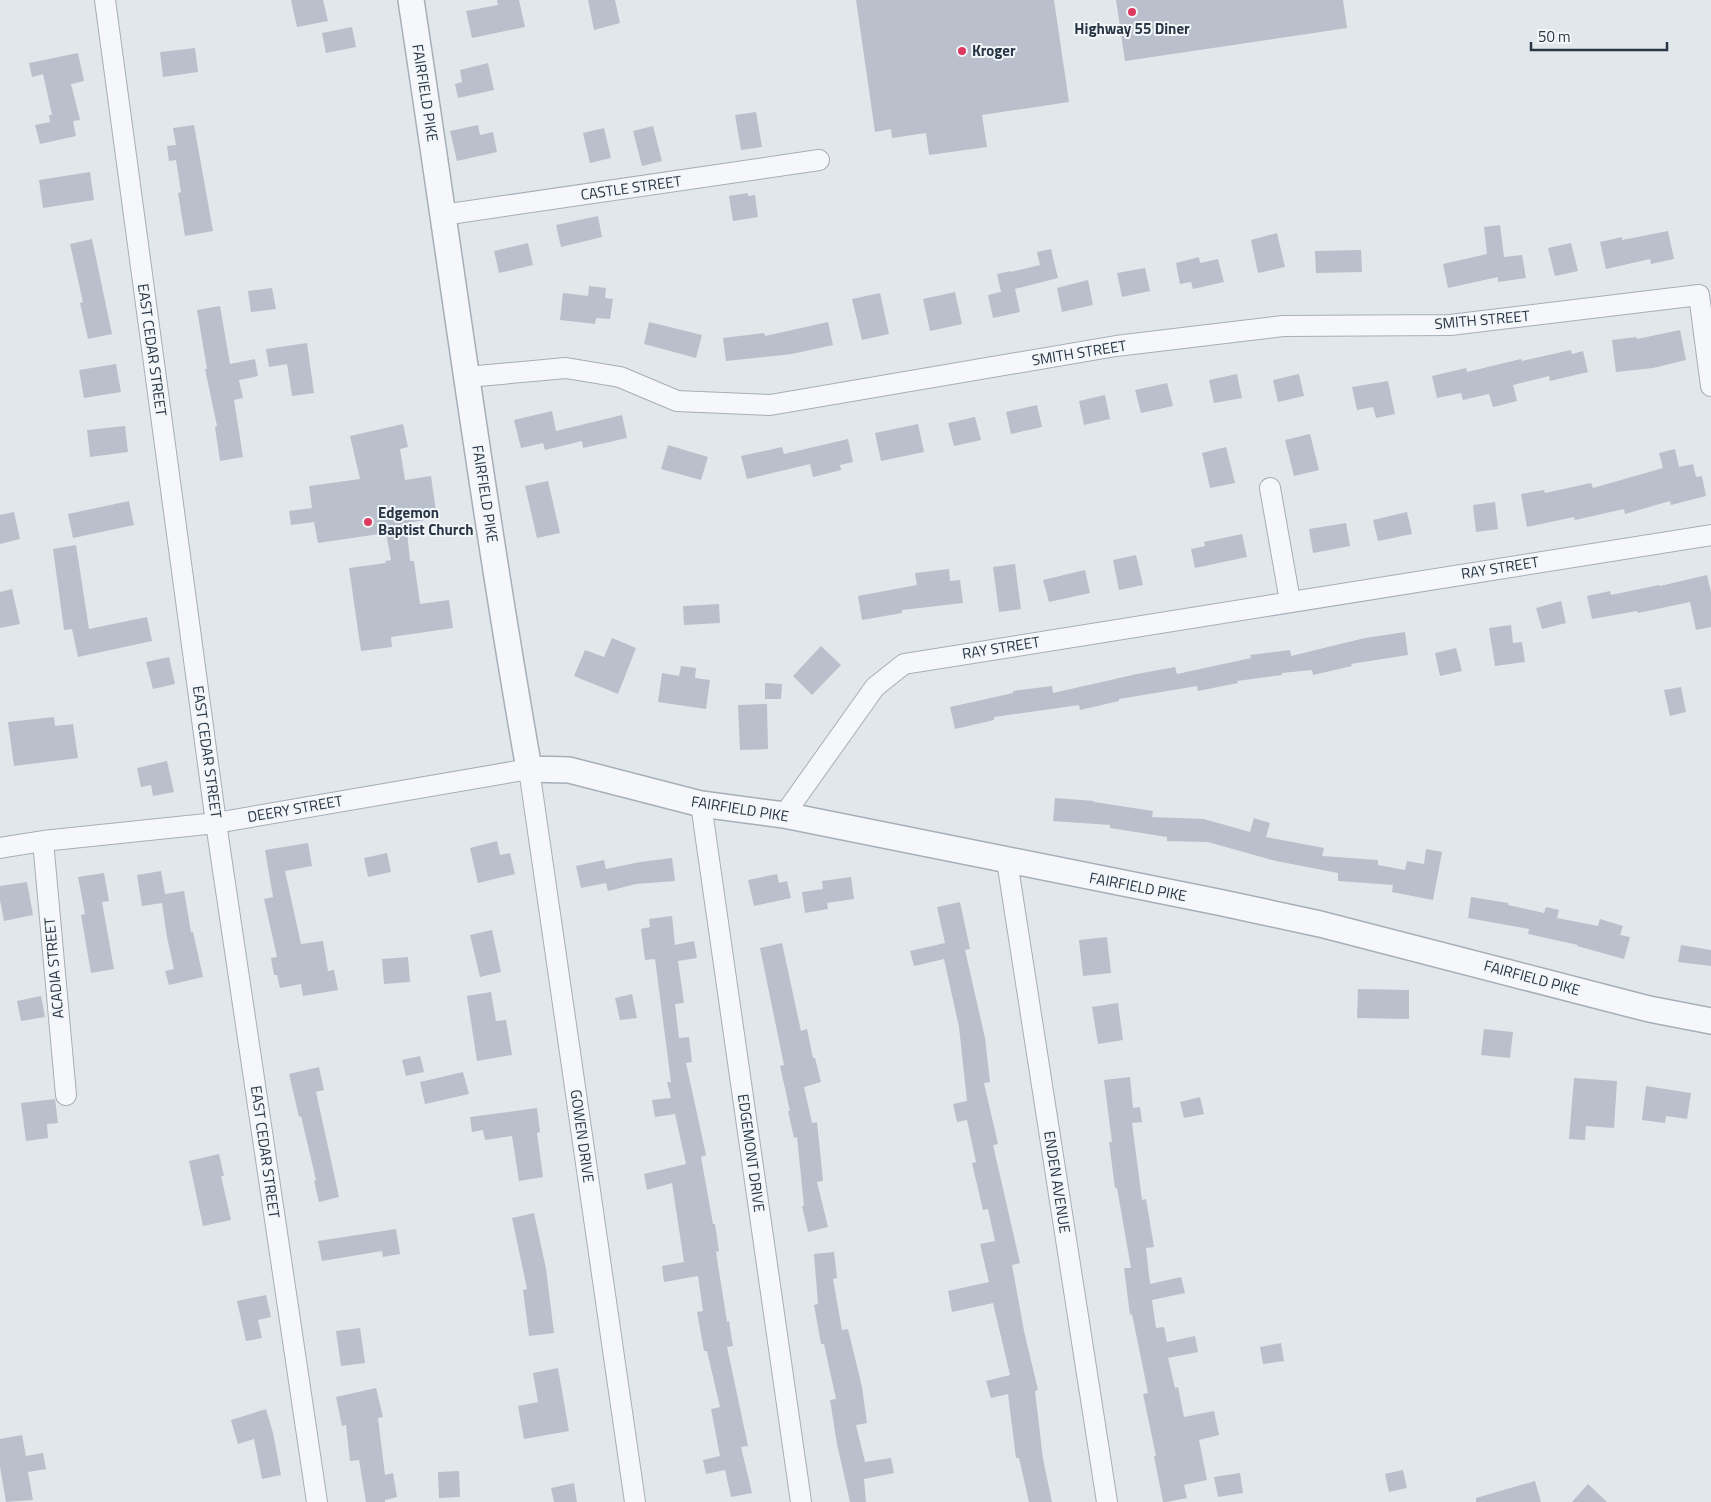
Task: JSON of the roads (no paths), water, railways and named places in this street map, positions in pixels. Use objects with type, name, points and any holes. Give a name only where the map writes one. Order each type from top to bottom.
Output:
[{"type":"street","name":"EAST CEDAR STREET","points":[[104,0],[216,823],[317,1502]]},
{"type":"street","name":"FAIRFIELD PIKE","points":[[411,0],[467,377],[529,769],[569,770],[701,804],[784,816],[1218,902],[1311,922],[1649,1009],[1711,1021]]},
{"type":"street","name":"CASTLE STREET","points":[[443,215],[819,160]]},
{"type":"street","name":"SMITH STREET","points":[[467,377],[566,368],[620,377],[677,401],[770,405],[1136,343],[1284,326],[1450,325],[1698,295],[1711,386]]},
{"type":"street","points":[[1270,488],[1290,602]]},
{"type":"street","name":"RAY STREET","points":[[784,816],[875,687],[904,664],[1711,535]]},
{"type":"street","name":"DEERY STREET","points":[[0,848],[43,841],[216,823],[529,769]]},
{"type":"street","name":"GOWEN DRIVE","points":[[529,769],[635,1502]]},
{"type":"street","name":"EDGEMONT DRIVE","points":[[701,804],[801,1502]]},
{"type":"street","name":"ACADIA STREET","points":[[43,841],[66,1095]]},
{"type":"street","name":"ENDEN AVENUE","points":[[1007,861],[1107,1502]]},
{"type":"place","name":"Highway 55 Diner","points":[[1132,12]]},
{"type":"place","name":"Kroger","points":[[962,51]]},
{"type":"place","name":"Edgemon Baptist Church","points":[[368,522]]}]
